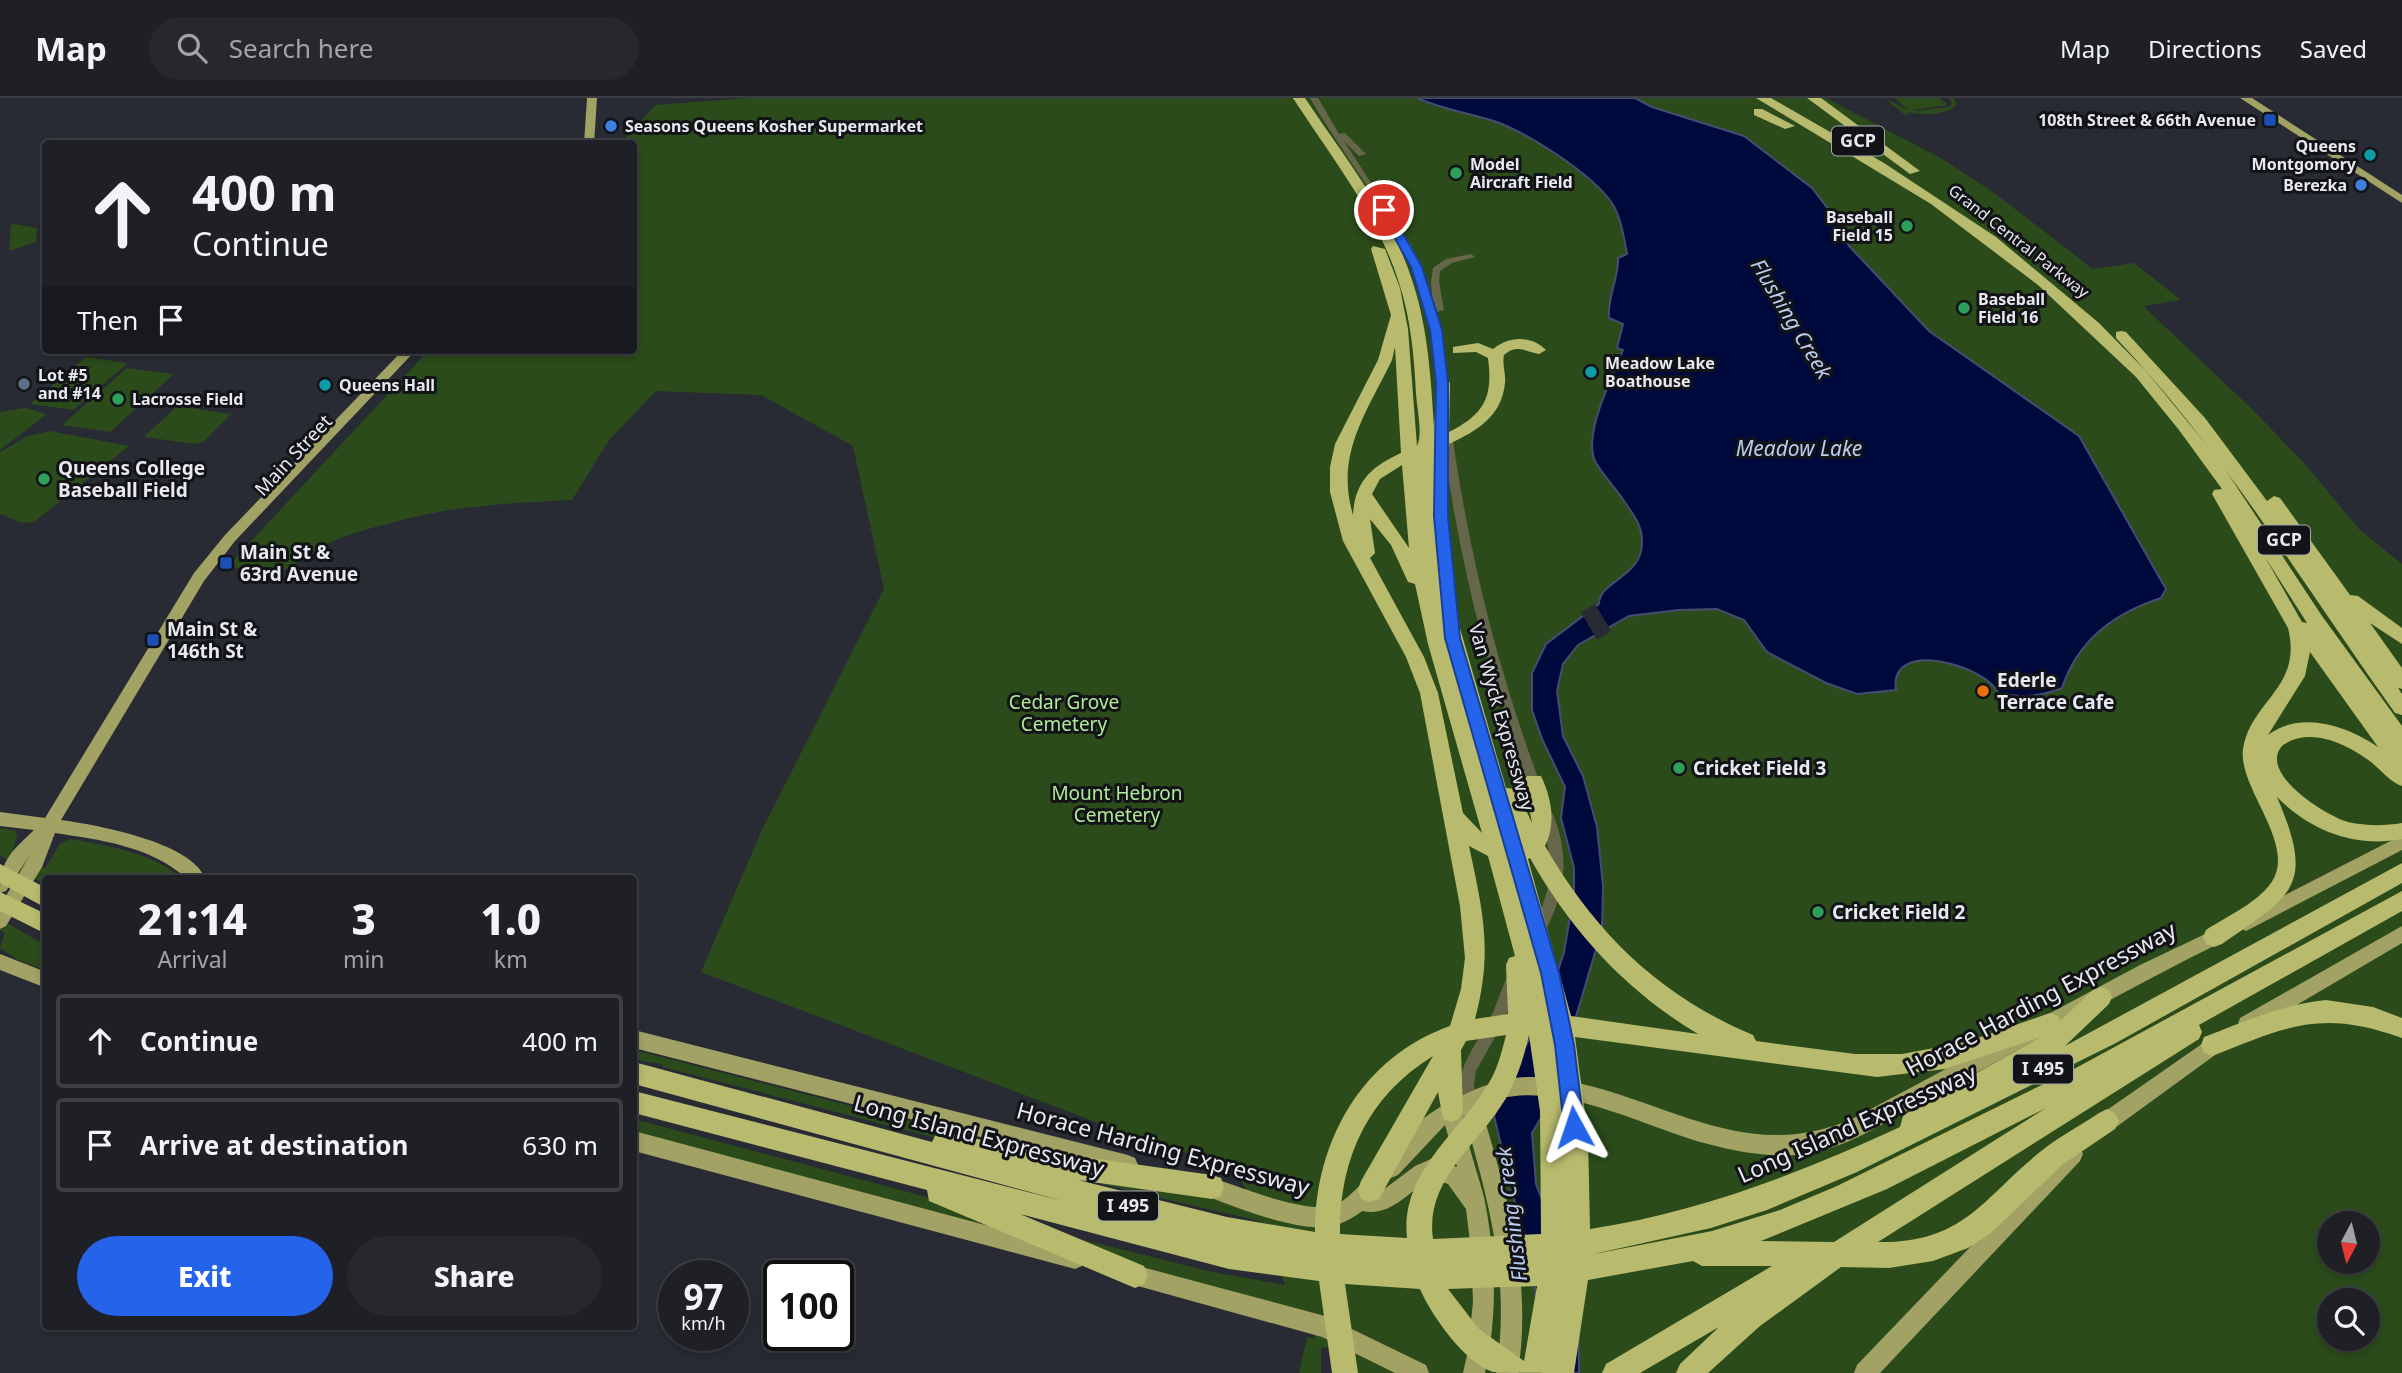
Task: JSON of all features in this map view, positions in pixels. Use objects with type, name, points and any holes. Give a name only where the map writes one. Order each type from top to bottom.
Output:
[{"type":"highway","name":"Van Wyck Expressway","points":[[1285,98],[1374,240],[1397,300],[1404,344],[1415,533],[1445,638],[1535,998],[1552,1110],[1554,1180],[1552,1261],[1535,1373]]},
{"type":"highway","name":"Van Wyck Expressway","points":[[1299,98],[1387,238],[1409,288],[1418,332],[1432,533],[1445,638],[1475,716],[1550,973],[1570,1079],[1576,1153],[1577,1226],[1573,1296],[1561,1373]]},
{"type":"highway","name":"Grand Central Parkway","points":[[1762,98],[1906,180],[1973,225],[2071,304],[2130,362],[2185,426],[2316,621],[2402,740]]},
{"type":"highway","name":"Grand Central Parkway","points":[[1779,98],[1934,187],[2055,275],[2109,323],[2162,376],[2231,461],[2330,608],[2402,708]]},
{"type":"highway","points":[[1813,98],[1934,187]]},
{"type":"highway","points":[[1758,112],[1837,145],[1906,180]]},
{"type":"highway","points":[[1397,300],[1388,351],[1346,436],[1337,475],[1339,502],[1348,532],[1425,681],[1450,794],[1476,946],[1472,989],[1456,1037],[1448,1078],[1460,1106]]},
{"type":"highway","points":[[1378,587],[1363,541],[1365,496],[1371,479],[1383,468],[1483,418],[1496,402],[1499,385],[1497,354],[1508,344],[1522,343],[1539,350]]},
{"type":"highway","points":[[1458,350],[1469,346],[1482,348],[1491,352],[1496,360]]},
{"type":"highway","points":[[2162,376],[2218,431],[2302,541],[2402,682]]},
{"type":"highway","points":[[1442,383],[1441,516],[1445,638]]},
{"type":"highway","points":[[2185,426],[2240,531],[2300,634],[2304,657],[2256,738],[2253,753],[2259,778],[2286,841],[2288,867],[2280,889],[2272,898],[2214,937]]},
{"type":"highway","points":[[1365,496],[1402,551],[1445,638]]},
{"type":"highway","points":[[2302,541],[2353,603],[2400,636]]},
{"type":"highway","points":[[2281,599],[2402,765]]},
{"type":"highway","points":[[1475,716],[1540,860],[1570,903],[1605,944],[1644,982],[1690,1018],[1732,1039],[1786,1056]]},
{"type":"highway","points":[[2402,778],[2361,746],[2325,732],[2286,733],[2276,739],[2268,752],[2270,768],[2281,787],[2310,813],[2358,832],[2379,834],[2402,831]]},
{"type":"highway","points":[[1450,794],[1465,834],[1487,848],[1514,852],[1535,845],[1543,829],[1534,782]]},
{"type":"highway","name":"Long Island Expressway","points":[[637,1074],[844,1128],[917,1151],[1232,1231],[1327,1246],[1418,1252],[1557,1246],[1666,1227],[1750,1204],[1871,1153],[2070,1055],[2402,872]]},
{"type":"highway","points":[[0,873],[42,897]]},
{"type":"highway","points":[[1508,891],[1520,997],[1514,1053],[1493,1098],[1441,1163],[1430,1182],[1423,1202],[1420,1237],[1431,1286],[1451,1321],[1483,1352],[1520,1373]]},
{"type":"highway","name":"I 495","points":[[637,1103],[1229,1256],[1315,1269],[1425,1278],[1554,1272],[1676,1252],[1787,1220],[1859,1189],[2124,1056],[2402,900]]},
{"type":"highway","points":[[0,901],[42,923]]},
{"type":"highway","points":[[1615,1373],[1944,1183],[2190,1033],[2239,1007],[2286,965]]},
{"type":"highway","points":[[1871,1153],[1935,1107],[2048,1045],[2074,1025],[2101,997]]},
{"type":"highway","points":[[2212,1045],[2289,1014],[2312,1010],[2352,1012],[2402,1028]]},
{"type":"highway","points":[[1345,1373],[1329,1245],[1331,1186],[1338,1157],[1354,1118],[1381,1082],[1401,1063],[1453,1034],[1513,1022],[1560,1024],[1864,1066],[1931,1062],[1977,1051],[2050,1023]]},
{"type":"highway","points":[[1365,1195],[1456,1037]]},
{"type":"highway","points":[[1676,1252],[1889,1255],[1933,1248],[1959,1238],[1982,1224],[2053,1157],[2107,1121]]},
{"type":"highway","points":[[844,1128],[922,1139],[1027,1161],[1212,1187]]},
{"type":"highway","points":[[882,1168],[1135,1275]]},
{"type":"highway","points":[[1689,1373],[1721,1340],[1782,1291],[1944,1183]]},
{"type":"main road","points":[[579,140],[581,98]]},
{"type":"main road","points":[[589,140],[592,98]]},
{"type":"main road","points":[[2245,98],[2402,200]]},
{"type":"main road","name":"Main Street","points":[[0,921],[28,858],[199,577],[230,538],[406,354]]},
{"type":"main road","name":"Main Street","points":[[195,587],[417,354]]},
{"type":"main road","points":[[0,819],[49,826],[151,848],[182,863],[194,875]]},
{"type":"main road","name":"Horace Harding Expressway","points":[[637,1040],[1212,1187],[1313,1216],[1337,1214],[1365,1195],[1431,1124],[1460,1106],[1493,1093],[1542,1087],[1587,1092],[1720,1140],[1754,1146],[1813,1142],[1850,1128],[2014,1045],[2050,1023],[2214,937],[2402,842]]},
{"type":"main road","name":"Main Street","points":[[0,887],[28,858]]},
{"type":"main road","points":[[1865,1373],[2107,1121],[2212,1045],[2402,933]]},
{"type":"main road","points":[[0,962],[42,978]]},
{"type":"main road","points":[[1460,1106],[1475,1209],[1484,1310],[1481,1347],[1474,1373]]},
{"type":"main road","points":[[1460,1106],[1498,1201],[1509,1264],[1514,1326],[1507,1373]]},
{"type":"main road","points":[[637,1142],[1325,1327],[1418,1373]]},
{"type":"main road","points":[[1365,1195],[1373,1204],[1387,1200],[1425,1171],[1438,1169],[1461,1184],[1475,1209]]},
{"type":"street","points":[[1315,102],[1412,257],[1429,298],[1438,341]]},
{"type":"street","points":[[1328,122],[1362,154]]},
{"type":"street","points":[[1460,1106],[1469,1070],[1498,1018],[1515,975],[1547,916],[1558,883],[1555,844],[1468,566],[1452,483],[1438,341],[1435,274],[1449,261],[1471,257]]},
{"type":"green space","points":[[749,98],[1826,98],[1944,160],[1993,192],[2093,269],[2134,263],[2181,300],[2143,306],[2251,408],[2303,462],[2360,530],[2402,564],[2402,1373],[1410,1373],[1408,1361],[1146,1270],[1060,1234],[1212,1272],[1285,1285],[1259,1221],[1080,1179],[1207,1196],[1254,1209],[1236,1169],[1122,1132],[701,972],[761,832],[884,589],[853,446],[761,395],[656,391],[609,440],[572,500],[465,508],[402,520],[336,540],[278,571],[250,571],[228,566],[425,354],[637,354],[637,140],[623,140],[656,105]]},
{"type":"green space","points":[[1884,98],[1908,110],[1895,98],[1939,98],[1948,105],[1913,110],[1916,111],[1949,107],[1952,104],[1949,98],[1954,98],[1957,104],[1941,113],[1907,112],[1909,115],[1905,115]]},
{"type":"green space","points":[[11,225],[37,228],[36,242],[9,251]]},
{"type":"green space","points":[[86,357],[128,363],[73,410],[30,404]]},
{"type":"green space","name":"Lacrosse Field","points":[[127,368],[174,374],[110,432],[62,425]]},
{"type":"green space","points":[[177,406],[231,414],[203,442],[195,444],[144,437]]},
{"type":"green space","points":[[25,408],[47,414],[0,450],[0,412]]},
{"type":"green space","name":"Queens College Baseball Field","points":[[50,431],[129,446],[34,522],[23,523],[0,514],[0,452],[28,436]]},
{"type":"green space","points":[[0,828],[15,831],[17,836],[13,850],[45,868],[60,844],[70,839],[143,856],[177,875],[42,875],[42,883],[0,855]]},
{"type":"green space","points":[[0,919],[42,943],[42,969],[18,960],[0,948],[5,933],[0,930]]},
{"type":"green space","points":[[637,1051],[1072,1163],[947,1141],[663,1067],[662,1064],[637,1060]]},
{"type":"green space","points":[[637,1120],[938,1200],[1015,1235],[637,1133]]},
{"type":"green space","points":[[1316,1332],[1399,1373],[1349,1373],[1347,1358],[1328,1347],[1321,1348],[1321,1373],[1299,1373],[1307,1337],[1314,1339]]},
{"type":"water","name":"Meadow Lake","points":[[1417,98],[1635,98],[1652,107],[1744,136],[1812,188],[1838,222],[1849,246],[1929,331],[2079,436],[2166,589],[2161,598],[2128,612],[2099,631],[2077,656],[2062,688],[2038,695],[2015,696],[1998,693],[1990,683],[1959,666],[1922,661],[1907,664],[1898,674],[1896,690],[1857,694],[1826,683],[1767,652],[1744,620],[1717,609],[1629,616],[1578,645],[1563,664],[1557,691],[1563,736],[1583,776],[1597,827],[1603,886],[1602,929],[1551,1101],[1532,1133],[1536,1184],[1572,1278],[1578,1315],[1579,1373],[1542,1373],[1535,1285],[1494,1116],[1514,1067],[1545,1011],[1564,952],[1574,894],[1574,868],[1561,818],[1565,787],[1542,739],[1532,710],[1532,673],[1546,644],[1599,604],[1606,589],[1636,563],[1642,541],[1638,523],[1596,463],[1592,452],[1592,438],[1600,406],[1623,350],[1617,348],[1623,324],[1609,318],[1609,310],[1618,258],[1627,254],[1620,221],[1612,203],[1574,167],[1541,144],[1508,127]]},
{"type":"pier","points":[[1595,604],[1611,631],[1597,640],[1581,612]]},
{"type":"place","name":"108th Street & 66th Avenue","points":[[2270,120]]},
{"type":"place","name":"Seasons Queens Kosher Supermarket","points":[[611,126]]},
{"type":"place","name":"Queens Montgomory","points":[[2370,155]]},
{"type":"place","name":"Model Aircraft Field","points":[[1456,173]]},
{"type":"place","name":"Berezka","points":[[2361,185]]},
{"type":"place","name":"Baseball Field 15","points":[[1907,226]]},
{"type":"place","name":"Baseball Field 16","points":[[1964,308]]},
{"type":"place","name":"Meadow Lake Boathouse","points":[[1591,372]]},
{"type":"place","name":"Lot #5 and #14","points":[[24,384]]},
{"type":"place","name":"Queens Hall","points":[[325,385]]},
{"type":"place","name":"Lacrosse Field","points":[[118,399]]},
{"type":"place","name":"Queens College Baseball Field","points":[[44,479]]},
{"type":"place","name":"Main St & 63rd Avenue","points":[[226,563]]},
{"type":"place","name":"Main St & 146th St","points":[[153,640]]},
{"type":"place","name":"Ederle Terrace Cafe","points":[[1983,691]]},
{"type":"place","name":"Cricket Field 3","points":[[1679,768]]},
{"type":"place","name":"Cricket Field 2","points":[[1818,912]]},
{"type":"route","points":[[1384,210],[1417,267],[1429,298],[1436,330],[1442,383],[1441,516],[1453,638],[1550,973],[1565,1045],[1574,1127]]},
{"type":"water label","name":"Flushing Creek","points":[[1791,319]]},
{"type":"water label","name":"Flushing Creek","points":[[1512,1214]]},
{"type":"park label","name":"Cedar Grove Cemetery","points":[[1064,713]]},
{"type":"park label","name":"Mount Hebron Cemetery","points":[[1117,804]]}]
